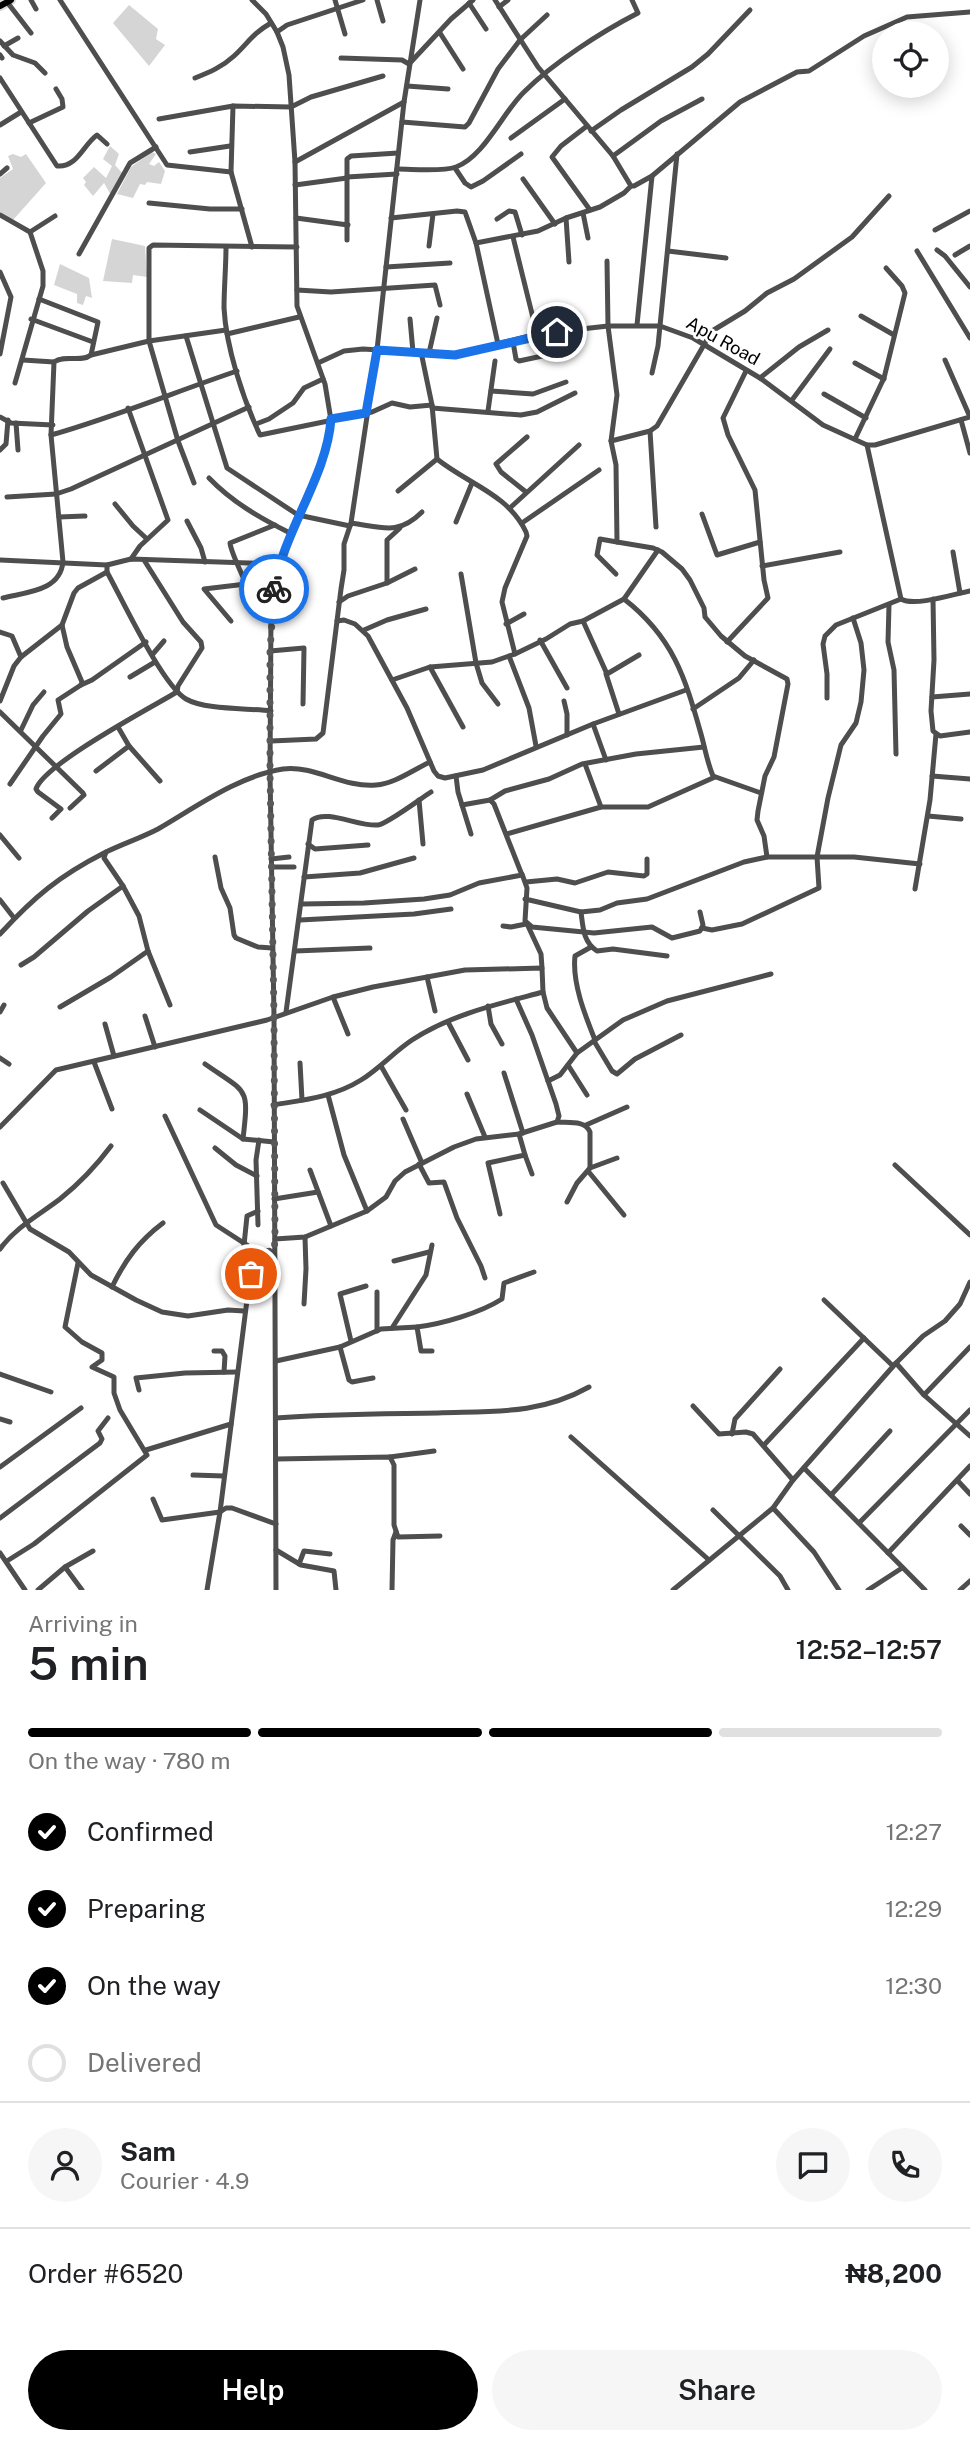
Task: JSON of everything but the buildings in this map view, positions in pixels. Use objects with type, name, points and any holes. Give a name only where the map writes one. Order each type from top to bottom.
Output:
[{"type":"street","points":[[31,0],[36,9]]},
{"type":"street","points":[[60,0],[167,165],[231,172]]},
{"type":"street","points":[[252,0],[277,32],[289,75],[295,162],[299,317],[318,363],[330,403],[331,419],[323,458],[279,564],[271,612],[276,1590]]},
{"type":"street","points":[[335,0],[345,34]]},
{"type":"street","points":[[277,32],[287,26],[363,0]]},
{"type":"street","points":[[377,0],[383,21]]},
{"type":"street","points":[[271,741],[321,737],[345,570],[344,544],[350,525],[377,350],[404,102],[420,0]]},
{"type":"street","points":[[495,0],[544,74],[613,156],[631,186]]},
{"type":"street","points":[[499,7],[508,0]]},
{"type":"street","points":[[295,184],[455,168],[482,146],[522,94],[544,74],[638,13],[632,0]]},
{"type":"street","points":[[409,64],[471,1],[486,29]]},
{"type":"street","points":[[6,3],[31,33]]},
{"type":"street","points":[[592,131],[692,67],[750,10]]},
{"type":"street","points":[[476,243],[522,235],[614,199],[631,186],[652,176],[740,102],[797,72],[809,71],[864,36],[896,20],[970,12]]},
{"type":"street","points":[[402,122],[465,127],[498,69],[520,40],[547,15]]},
{"type":"street","points":[[195,78],[215,70],[236,54],[251,36],[271,23]]},
{"type":"street","points":[[440,33],[463,69]]},
{"type":"street","points":[[18,37],[2,43],[13,55],[35,64],[45,73]]},
{"type":"street","points":[[341,58],[402,60],[409,64]]},
{"type":"street","points":[[159,119],[233,106],[292,107],[311,97],[383,76]]},
{"type":"street","points":[[0,78],[20,112],[60,167],[76,159],[97,135],[107,144]]},
{"type":"street","points":[[407,86],[448,89]]},
{"type":"street","points":[[29,123],[62,107],[64,104],[56,89]]},
{"type":"street","points":[[511,138],[565,99]]},
{"type":"street","points":[[613,156],[661,121],[702,99]]},
{"type":"street","points":[[295,162],[404,102]]},
{"type":"street","points":[[233,106],[231,172],[252,247]]},
{"type":"street","points":[[0,125],[20,112]]},
{"type":"street","points":[[587,126],[561,146],[552,157],[590,210]]},
{"type":"street","points":[[79,254],[130,163],[156,146]]},
{"type":"street","points":[[190,152],[230,146]]},
{"type":"street","points":[[347,240],[348,157],[398,153]]},
{"type":"street","points":[[455,168],[471,187],[521,153]]},
{"type":"street","points":[[652,373],[660,326],[677,154]]},
{"type":"street","points":[[0,174],[7,168]]},
{"type":"street","points":[[637,325],[652,176]]},
{"type":"street","points":[[523,179],[555,224]]},
{"type":"street","points":[[611,442],[650,431],[662,419],[712,331],[852,237],[889,196]]},
{"type":"street","points":[[149,203],[242,209]]},
{"type":"street","points":[[497,219],[509,211],[514,212],[522,235]]},
{"type":"street","points":[[935,230],[970,211]]},
{"type":"street","points":[[391,218],[465,212],[476,243],[498,344]]},
{"type":"street","points":[[583,213],[588,238]]},
{"type":"street","points":[[429,247],[433,214]]},
{"type":"street","points":[[0,215],[30,232],[43,271],[39,299],[31,319],[23,360],[15,383]]},
{"type":"street","points":[[30,232],[55,216]]},
{"type":"street","points":[[296,218],[348,225]]},
{"type":"street","points":[[566,218],[569,262]]},
{"type":"street","points":[[513,237],[537,334]]},
{"type":"street","points":[[194,483],[164,397],[149,341],[149,248],[153,245],[297,247]]},
{"type":"street","points":[[955,255],[970,246]]},
{"type":"street","points":[[226,247],[224,307],[227,332],[237,371],[260,435],[372,412],[392,403],[410,407],[432,406],[521,415],[537,412],[575,393]]},
{"type":"street","points":[[937,250],[970,287]]},
{"type":"street","points":[[668,251],[726,258]]},
{"type":"street","points":[[917,251],[970,338]]},
{"type":"street","points":[[607,261],[608,326],[617,396],[611,442],[616,465],[617,542]]},
{"type":"street","points":[[386,267],[450,263]]},
{"type":"street","points":[[855,439],[884,379],[905,293],[886,268]]},
{"type":"street","points":[[0,272],[11,296],[0,354]]},
{"type":"street","points":[[297,289],[331,292],[435,285],[440,305]]},
{"type":"street","points":[[39,299],[96,320],[98,325],[91,355]]},
{"type":"street","points":[[861,316],[894,335]]},
{"type":"street","points":[[23,360],[54,362],[61,358],[85,359],[91,355],[149,341],[227,332],[299,317]]},
{"type":"street","points":[[429,352],[437,318]]},
{"type":"street","points":[[31,319],[93,342]]},
{"type":"street","points":[[410,319],[413,352]]},
{"type":"street","name":"Apu Road","points":[[318,363],[344,351],[377,350],[455,355],[537,334],[608,326],[660,326],[681,332],[760,378],[823,425],[867,445]]},
{"type":"street","points":[[760,378],[783,358],[828,330]]},
{"type":"street","points":[[186,336],[227,468],[298,515],[350,525],[400,528]]},
{"type":"street","points":[[513,342],[516,359],[519,361],[547,355]]},
{"type":"street","points":[[792,400],[830,349]]},
{"type":"street","points":[[421,352],[432,406],[436,458],[511,507],[527,536],[505,588],[502,602],[512,655],[529,708],[536,746]]},
{"type":"street","points":[[946,360],[970,417],[883,444],[867,445],[901,599],[906,602],[933,599],[970,591]]},
{"type":"street","points":[[488,411],[495,361]]},
{"type":"street","points":[[3,598],[52,585],[62,573],[51,435],[54,362]]},
{"type":"street","points":[[855,363],[884,379]]},
{"type":"street","points":[[51,435],[237,371]]},
{"type":"street","points":[[727,642],[768,598],[762,566],[755,490],[728,435],[723,418],[746,371]]},
{"type":"street","points":[[256,424],[293,403],[304,388],[323,379]]},
{"type":"street","points":[[491,391],[533,394],[566,382]]},
{"type":"street","points":[[824,394],[866,418]]},
{"type":"street","points":[[7,497],[56,494],[93,481],[249,407]]},
{"type":"street","points":[[128,408],[168,520],[147,539],[131,559]]},
{"type":"street","points":[[0,417],[16,423],[53,425]]},
{"type":"street","points":[[0,450],[6,444],[8,420]]},
{"type":"street","points":[[961,420],[970,453]]},
{"type":"street","points":[[16,423],[18,450]]},
{"type":"street","points":[[650,431],[656,527]]},
{"type":"street","points":[[526,492],[501,472],[496,464],[527,437]]},
{"type":"street","points":[[511,507],[579,445]]},
{"type":"street","points":[[398,491],[436,458]]},
{"type":"street","points":[[522,523],[599,470]]},
{"type":"street","points":[[209,478],[231,498],[290,533]]},
{"type":"street","points":[[456,522],[472,484]]},
{"type":"street","points":[[115,504],[147,539]]},
{"type":"street","points":[[387,583],[389,537],[422,512]]},
{"type":"street","points":[[702,514],[717,555],[760,542]]},
{"type":"street","points":[[58,517],[85,516]]},
{"type":"street","points":[[187,521],[205,562]]},
{"type":"street","points":[[271,612],[261,609],[255,602],[233,556],[230,543],[275,525]]},
{"type":"street","points":[[616,574],[597,555],[600,539],[658,550],[678,565],[690,580],[704,608],[705,617],[727,642],[787,679],[789,684],[774,757],[761,793],[757,820],[764,836],[767,857]]},
{"type":"street","points":[[392,680],[430,667],[492,662],[512,655],[570,624],[583,621],[624,599],[658,550]]},
{"type":"street","points":[[762,566],[840,552]]},
{"type":"street","points":[[953,552],[960,593]]},
{"type":"street","points":[[0,701],[8,678],[21,657],[62,625],[78,588],[107,568],[131,559],[279,564]]},
{"type":"street","points":[[0,560],[63,562],[107,568]]},
{"type":"street","points":[[52,818],[61,809],[36,789],[37,784],[57,765],[177,692],[202,645],[183,622],[144,560]]},
{"type":"street","points":[[107,568],[152,655],[177,692],[194,702],[271,711]]},
{"type":"street","points":[[339,602],[415,569]]},
{"type":"street","points":[[461,574],[476,663],[482,683],[498,704]]},
{"type":"street","points":[[231,621],[204,589],[246,584]]},
{"type":"street","points":[[624,599],[666,641],[687,690],[715,777]]},
{"type":"street","points":[[827,698],[823,644],[825,636],[836,625],[901,599]]},
{"type":"street","points":[[933,599],[930,711],[933,731],[940,736],[970,733]]},
{"type":"street","points":[[889,605],[888,642],[894,670],[896,754]]},
{"type":"street","points":[[364,631],[387,620],[426,608]]},
{"type":"street","points":[[506,624],[524,614]]},
{"type":"street","points":[[503,926],[527,925],[583,933],[652,927],[672,938],[702,929],[712,930],[742,924],[774,907],[816,891],[819,888],[817,856],[841,745],[856,723],[861,702],[864,670],[861,643],[853,618]]},
{"type":"street","points":[[337,621],[344,620],[355,624],[364,631],[392,680],[430,762],[438,776],[444,778],[483,770],[536,746],[687,690]]},
{"type":"street","points":[[583,621],[606,673],[620,714]]},
{"type":"street","points":[[62,625],[67,647],[81,677],[81,685]]},
{"type":"street","points":[[0,632],[12,636],[21,657]]},
{"type":"street","points":[[540,640],[567,688]]},
{"type":"street","points":[[152,655],[164,641]]},
{"type":"street","points":[[10,785],[61,714],[58,700],[146,642]]},
{"type":"street","points":[[270,652],[304,648],[303,704]]},
{"type":"street","points":[[606,673],[610,674],[639,655]]},
{"type":"street","points":[[693,709],[739,678],[754,660]]},
{"type":"street","points":[[130,677],[156,662]]},
{"type":"street","points":[[430,667],[463,727]]},
{"type":"street","points":[[20,730],[33,705],[44,692]]},
{"type":"street","points":[[932,697],[970,694]]},
{"type":"street","points":[[564,701],[567,735]]},
{"type":"street","points":[[0,712],[37,745],[84,795],[70,808]]},
{"type":"street","points":[[593,724],[606,760]]},
{"type":"street","points":[[118,727],[129,746],[160,781]]},
{"type":"street","points":[[915,889],[928,816],[936,734]]},
{"type":"street","points":[[96,771],[129,746]]},
{"type":"street","points":[[462,805],[490,800],[505,791],[549,779],[567,769],[585,764],[652,752],[704,747]]},
{"type":"street","points":[[0,934],[43,890],[106,852],[152,832],[221,792],[270,772],[302,768],[327,778],[375,786],[430,762]]},
{"type":"street","points":[[585,764],[601,807]]},
{"type":"street","points":[[456,776],[471,834]]},
{"type":"street","points":[[932,776],[970,779]]},
{"type":"street","points":[[507,834],[601,807],[648,807],[715,777],[761,793]]},
{"type":"street","points":[[286,1012],[312,820],[315,817],[383,824],[431,792]]},
{"type":"street","points":[[419,800],[424,844]]},
{"type":"street","points":[[490,800],[526,882],[527,925],[541,954],[543,992],[550,1014],[577,1053]]},
{"type":"street","points":[[928,816],[961,819]]},
{"type":"street","points":[[0,835],[19,859]]},
{"type":"street","points":[[308,844],[315,849],[368,845]]},
{"type":"street","points":[[106,852],[104,858],[139,916],[148,951],[170,1005]]},
{"type":"street","points":[[215,857],[218,880],[230,908],[236,938],[258,947],[272,948]]},
{"type":"street","points":[[271,859],[289,857]]},
{"type":"street","points":[[525,899],[581,912],[600,910],[617,903],[647,899],[744,862],[767,857],[854,857],[920,864]]},
{"type":"street","points":[[304,877],[360,873],[414,858]]},
{"type":"street","points":[[526,882],[557,879],[575,883],[608,872],[645,876],[647,859]]},
{"type":"street","points":[[271,867],[294,867]]},
{"type":"street","points":[[302,904],[424,899],[450,895],[479,883],[522,874]]},
{"type":"street","points":[[21,965],[123,886]]},
{"type":"street","points":[[0,900],[14,918]]},
{"type":"street","points":[[300,919],[414,914],[451,909]]},
{"type":"street","points":[[581,912],[583,933],[591,947],[597,951],[613,949],[667,957]]},
{"type":"street","points":[[700,912],[702,929]]},
{"type":"street","points":[[591,947],[575,956],[574,970],[595,1040],[612,1071],[617,1074],[635,1059],[681,1035]]},
{"type":"street","points":[[295,951],[370,948]]},
{"type":"street","points":[[60,1007],[148,951]]},
{"type":"street","points":[[0,1127],[51,1073],[274,1017],[373,987],[465,970],[542,968]]},
{"type":"street","points":[[548,1081],[560,1075],[577,1053],[623,1020],[667,1001],[771,974]]},
{"type":"street","points":[[427,977],[435,1011]]},
{"type":"street","points":[[273,1105],[328,1095],[361,1080],[411,1041],[448,1022],[488,1006],[543,992]]},
{"type":"street","points":[[333,997],[348,1034]]},
{"type":"street","points":[[516,999],[548,1081],[559,1116],[557,1122]]},
{"type":"street","points":[[0,1012],[4,1005]]},
{"type":"street","points":[[488,1006],[491,1024],[502,1044]]},
{"type":"street","points":[[145,1016],[155,1047]]},
{"type":"street","points":[[448,1022],[468,1060]]},
{"type":"street","points":[[105,1024],[114,1056]]},
{"type":"street","points":[[0,1058],[9,1064]]},
{"type":"street","points":[[94,1062],[112,1109]]},
{"type":"street","points":[[300,1063],[302,1100]]},
{"type":"street","points":[[205,1064],[241,1089],[245,1096],[247,1102],[243,1139]]},
{"type":"street","points":[[568,1065],[587,1095]]},
{"type":"street","points":[[381,1066],[406,1110]]},
{"type":"street","points":[[503,1073],[532,1174]]},
{"type":"street","points":[[467,1094],[485,1138]]},
{"type":"street","points":[[328,1095],[344,1155],[367,1211]]},
{"type":"street","points":[[275,1239],[305,1237],[367,1211],[386,1197],[400,1176],[454,1147],[485,1138],[521,1133],[557,1122],[586,1125],[627,1107]]},
{"type":"street","points":[[200,1110],[243,1139],[274,1142]]},
{"type":"street","points":[[165,1116],[216,1225],[256,1251],[274,1252]]},
{"type":"street","points":[[403,1119],[429,1183],[444,1182],[457,1218],[485,1278]]},
{"type":"street","points":[[586,1125],[590,1132],[589,1170],[624,1215]]},
{"type":"street","points":[[258,1225],[256,1160],[259,1140]]},
{"type":"street","points":[[0,1249],[13,1232],[74,1188],[98,1164],[111,1146]]},
{"type":"street","points":[[215,1148],[236,1165],[257,1176]]},
{"type":"street","points":[[500,1214],[488,1163],[525,1155]]},
{"type":"street","points":[[568,1202],[577,1183],[589,1170],[617,1158]]},
{"type":"street","points":[[895,1165],[970,1235]]},
{"type":"street","points":[[310,1170],[331,1226]]},
{"type":"street","points":[[3,1184],[25,1224],[38,1235],[69,1252],[91,1275],[111,1287],[162,1312],[188,1316],[228,1310],[244,1311]]},
{"type":"street","points":[[274,1199],[318,1192]]},
{"type":"street","points":[[244,1245],[247,1216],[258,1211]]},
{"type":"street","points":[[111,1287],[134,1250],[163,1223]]},
{"type":"street","points":[[304,1304],[305,1237]]},
{"type":"street","points":[[393,1328],[425,1275],[430,1249],[394,1261]]},
{"type":"street","points":[[207,1590],[220,1512],[244,1311],[253,1253],[256,1251]]},
{"type":"street","points":[[7,1561],[34,1544],[144,1458],[146,1450],[120,1410],[114,1393],[114,1377],[92,1367],[102,1360],[102,1353],[82,1342],[65,1327],[78,1263]]},
{"type":"street","points":[[276,1362],[340,1346],[377,1331],[393,1328],[402,1330],[478,1311],[502,1299],[505,1283],[534,1272]]},
{"type":"street","points":[[673,1590],[739,1533],[773,1508],[793,1480],[894,1364],[923,1336],[945,1321],[960,1304],[970,1282]]},
{"type":"street","points":[[351,1341],[340,1294],[366,1286]]},
{"type":"street","points":[[377,1292],[377,1331]]},
{"type":"street","points":[[824,1300],[970,1436]]},
{"type":"street","points":[[417,1327],[421,1351],[432,1350]]},
{"type":"street","points":[[764,1445],[864,1338]]},
{"type":"street","points":[[340,1346],[349,1380],[352,1382],[373,1378]]},
{"type":"street","points":[[924,1395],[970,1347]]},
{"type":"street","points":[[214,1351],[222,1351],[225,1356],[224,1371]]},
{"type":"street","points":[[732,1434],[735,1419],[780,1369]]},
{"type":"street","points":[[139,1390],[136,1378],[237,1372]]},
{"type":"street","points":[[0,1374],[51,1392]]},
{"type":"street","points":[[276,1418],[325,1414],[509,1411],[546,1406],[568,1399],[589,1387]]},
{"type":"street","points":[[693,1406],[715,1431],[753,1434],[793,1480]]},
{"type":"street","points":[[0,1467],[81,1408]]},
{"type":"street","points":[[859,1523],[970,1410]]},
{"type":"street","points":[[0,1518],[100,1443],[102,1439],[98,1431],[108,1418]]},
{"type":"street","points":[[0,1419],[10,1422]]},
{"type":"street","points":[[146,1450],[231,1424]]},
{"type":"street","points":[[831,1495],[890,1431]]},
{"type":"street","points":[[570,1437],[709,1560]]},
{"type":"street","points":[[276,1459],[390,1457],[434,1451]]},
{"type":"street","points":[[390,1457],[393,1460],[396,1532],[393,1540],[392,1590]]},
{"type":"street","points":[[888,1553],[970,1466]]},
{"type":"street","points":[[804,1468],[925,1590]]},
{"type":"street","points":[[194,1475],[223,1476]]},
{"type":"street","points":[[957,1480],[970,1494]]},
{"type":"street","points":[[153,1499],[162,1520],[232,1508],[276,1524]]},
{"type":"street","points":[[773,1508],[814,1552],[839,1590]]},
{"type":"street","points":[[713,1510],[780,1576],[788,1590]]},
{"type":"street","points":[[961,1526],[970,1535]]},
{"type":"street","points":[[396,1532],[402,1538],[440,1536]]},
{"type":"street","points":[[276,1550],[299,1564],[334,1571],[336,1590]]},
{"type":"street","points":[[38,1590],[65,1567],[93,1551]]},
{"type":"street","points":[[299,1564],[304,1551],[330,1554]]},
{"type":"street","points":[[0,1553],[25,1590]]},
{"type":"street","points":[[65,1567],[82,1590]]},
{"type":"street","points":[[868,1590],[902,1568]]},
{"type":"street","points":[[960,1590],[970,1581]]},
{"type":"street","points":[[18,1590],[20,1582]]},
{"type":"shaded area","points":[[129,5],[158,29],[156,39],[165,45],[149,66],[113,23]]},
{"type":"shaded area","points":[[110,146],[119,154],[115,165],[124,175],[112,197],[104,183],[93,196],[84,185],[86,182],[83,178],[94,167],[106,178],[112,166],[103,159]]},
{"type":"shaded area","points":[[152,152],[156,154],[149,164],[154,166],[159,162],[165,171],[161,184],[140,184],[133,198],[117,194],[131,167]]},
{"type":"shaded area","points":[[13,154],[21,157],[26,154],[46,183],[13,220],[0,214],[0,178],[13,169],[8,156]]},
{"type":"shaded area","points":[[112,239],[145,246],[147,277],[133,275],[132,283],[103,281]]},
{"type":"shaded area","points":[[60,264],[89,278],[92,298],[86,296],[83,305],[77,303],[77,294],[54,285]]},
{"type":"way so far","points":[[251,1274],[253,1253],[262,1250],[274,1252],[275,1239],[270,835],[270,652],[274,589]]},
{"type":"route","points":[[274,589],[290,533],[323,458],[331,419],[366,413],[377,350],[455,355],[537,334],[557,332]]}]
